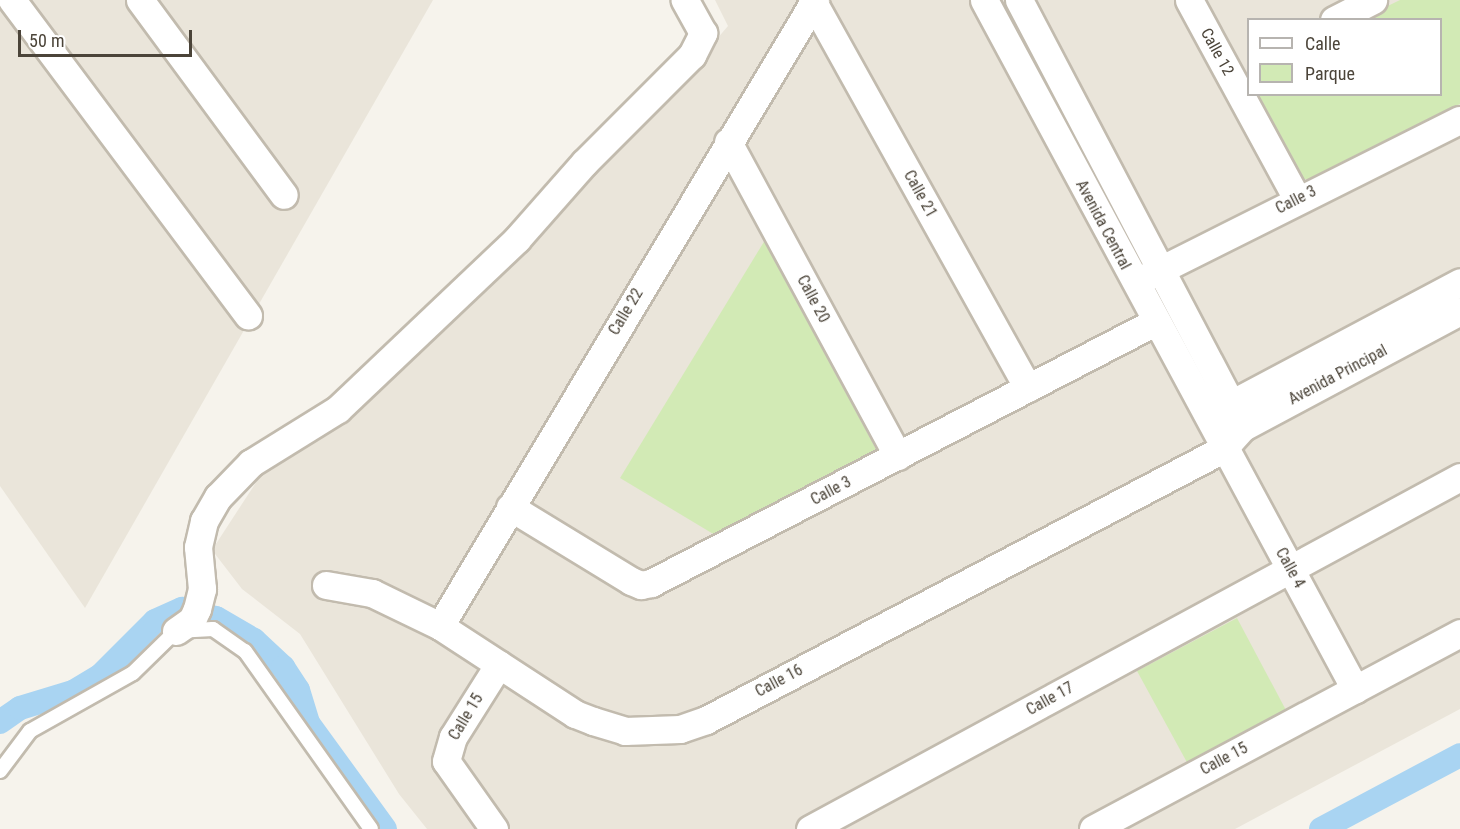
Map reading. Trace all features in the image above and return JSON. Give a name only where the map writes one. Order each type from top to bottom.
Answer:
[{"type":"street","points":[[12,0],[248,316]]},
{"type":"street","points":[[140,0],[284,195]]},
{"type":"street","points":[[188,620],[202,588],[198,547],[204,521],[218,497],[251,463],[338,409],[517,239],[584,163],[692,55],[704,33],[685,0]]},
{"type":"street","name":"Avenida Central","points":[[984,0],[1223,449]]},
{"type":"street","name":"Avenida Central","points":[[1019,0],[1237,415]]},
{"type":"street","name":"Calle 12","points":[[1189,0],[1238,67],[1247,87]]},
{"type":"street","points":[[1338,18],[1373,0]]},
{"type":"street","name":"Calle 22","points":[[440,626],[813,1]]},
{"type":"street","name":"Calle 21","points":[[813,1],[1028,388]]},
{"type":"street","name":"Calle 12","points":[[1251,96],[1297,199]]},
{"type":"street","name":"Calle 3","points":[[1134,283],[1297,199],[1460,120]]},
{"type":"street","name":"Calle 20","points":[[728,142],[898,456]]},
{"type":"street","name":"Avenida Principal","points":[[1223,449],[1237,415],[1460,282]]},
{"type":"street","name":"Avenida Principal","points":[[1237,415],[1460,311]]},
{"type":"street","name":"Calle 3","points":[[510,507],[641,585],[658,581],[1155,322]]},
{"type":"street","name":"Calle 4","points":[[1223,449],[1354,689]]},
{"type":"street","name":"Calle 16","points":[[326,585],[372,593],[440,626],[576,714],[607,726],[652,733],[680,729],[716,714],[1223,449]]},
{"type":"street","name":"Calle 17","points":[[810,829],[1460,477]]},
{"type":"street","name":"Calle 15","points":[[1093,829],[1460,633]]},
{"type":"street","name":"Calle 15","points":[[494,829],[446,760],[453,737],[499,664]]},
{"type":"lane","points":[[0,771],[30,731],[133,673],[188,620],[236,641],[371,829]]},
{"type":"shaded area","points":[[0,0],[433,0],[85,608],[0,486]]},
{"type":"shaded area","points":[[715,0],[1460,0],[1460,709],[1235,829],[427,829],[399,794],[300,634],[242,589],[212,550],[268,464],[704,54],[728,26]]},
{"type":"green space","points":[[1400,0],[1460,0],[1460,104],[1309,179],[1299,179],[1253,96],[1442,96],[1442,18],[1363,18]]},
{"type":"green space","points":[[765,240],[877,451],[715,535],[620,478]]},
{"type":"green space","points":[[1237,618],[1288,714],[1189,766],[1137,671]]},
{"type":"waterway","points":[[0,722],[20,708],[73,692],[101,675],[155,621],[182,609],[216,618],[254,640],[283,667],[298,690],[308,723],[385,829]]},
{"type":"waterway","points":[[1321,829],[1460,755]]}]
